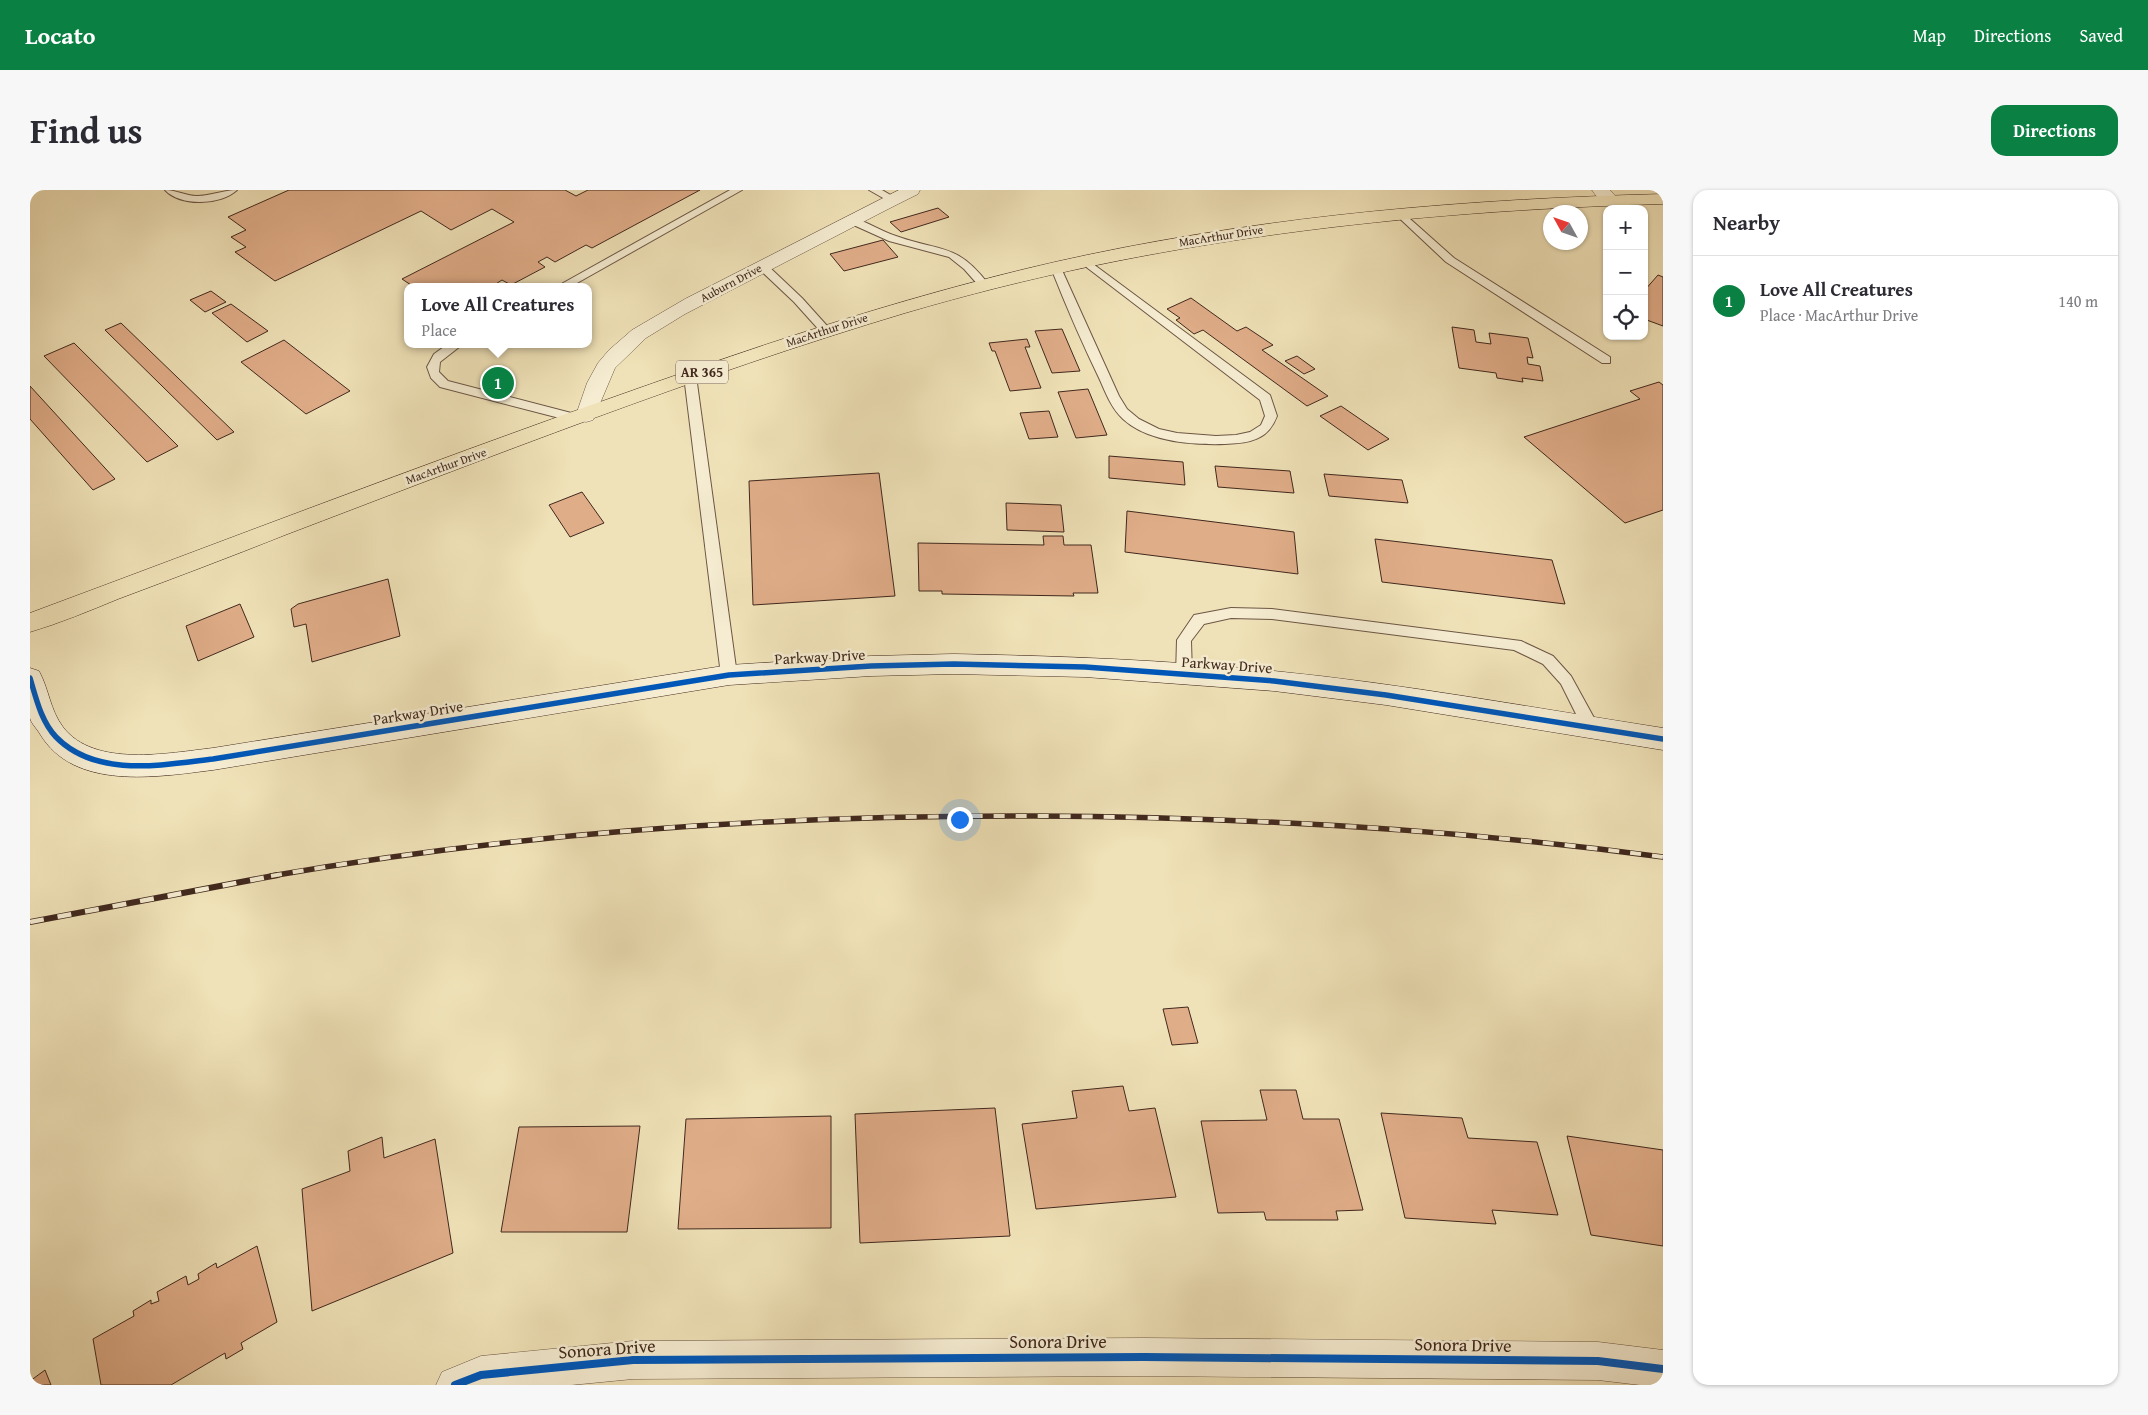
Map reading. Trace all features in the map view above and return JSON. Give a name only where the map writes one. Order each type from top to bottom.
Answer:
[{"type":"main road","name":"MacArthur Drive","points":[[30,623],[690,376],[825,330],[984,285],[1085,261],[1261,229],[1400,213],[1605,195],[1663,199]]},
{"type":"street","name":"Auburn Drive","points":[[580,416],[599,379],[615,355],[658,321],[912,190]]},
{"type":"street","name":"Parkway Drive","points":[[30,678],[44,723],[61,743],[83,758],[116,766],[160,766],[213,759],[729,675],[871,666],[954,664],[1085,667],[1274,681],[1386,695],[1663,739]]},
{"type":"street","name":"Sonora Drive","points":[[455,1385],[481,1375],[633,1360],[1144,1357],[1598,1361],[1663,1369]]},
{"type":"lane","points":[[170,190],[178,196],[196,199],[215,197],[232,190]]},
{"type":"lane","points":[[568,283],[737,190]]},
{"type":"lane","points":[[874,190],[894,200]]},
{"type":"lane","points":[[1400,213],[1450,260],[1606,360]]},
{"type":"lane","points":[[853,221],[893,239],[937,249],[953,255],[968,267],[984,285]]},
{"type":"lane","points":[[1056,268],[1110,388],[1126,415],[1162,434],[1211,441],[1251,437],[1263,431],[1269,424],[1272,416],[1266,398],[1085,261]]},
{"type":"lane","points":[[762,266],[798,300],[825,330]]},
{"type":"lane","points":[[450,348],[441,353],[434,362],[433,370],[436,378],[444,384],[580,416]]},
{"type":"lane","points":[[690,376],[729,675]]},
{"type":"lane","points":[[1184,675],[1184,640],[1199,620],[1231,613],[1272,614],[1516,645],[1548,660],[1566,680],[1591,727]]},
{"type":"building","points":[[289,190],[565,190],[576,196],[588,190],[700,190],[592,248],[586,245],[555,262],[547,257],[538,262],[545,267],[515,283],[507,283],[502,280],[497,283],[408,283],[402,279],[514,222],[492,209],[451,230],[421,211],[275,281],[235,252],[246,247],[231,237],[246,230],[228,217]]},
{"type":"building","points":[[938,208],[949,217],[901,232],[890,222]]},
{"type":"building","points":[[883,240],[898,257],[844,271],[830,254]]},
{"type":"building","points":[[1658,275],[1663,277],[1663,326],[1648,320],[1648,286]]},
{"type":"building","points":[[211,291],[226,302],[205,312],[190,300]]},
{"type":"building","points":[[1191,298],[1237,331],[1246,327],[1273,345],[1262,350],[1328,396],[1307,406],[1203,330],[1194,334],[1176,320],[1180,318],[1167,309]]},
{"type":"building","points":[[231,304],[268,331],[247,342],[212,313]]},
{"type":"building","points":[[121,323],[234,432],[217,440],[105,330]]},
{"type":"building","points":[[1452,327],[1474,330],[1476,342],[1491,344],[1489,333],[1528,338],[1533,358],[1527,357],[1528,364],[1540,366],[1543,381],[1522,378],[1523,382],[1497,378],[1496,373],[1459,368]]},
{"type":"building","points":[[1062,329],[1080,371],[1052,373],[1035,331]]},
{"type":"building","points":[[1027,339],[1030,347],[1025,347],[1041,388],[1010,391],[995,351],[992,351],[989,343]]},
{"type":"building","points":[[284,340],[350,391],[306,414],[241,362]]},
{"type":"building","points":[[74,343],[178,446],[147,462],[44,356]]},
{"type":"building","points":[[1297,356],[1315,369],[1304,374],[1285,361]]},
{"type":"building","points":[[1659,382],[1663,385],[1663,510],[1625,523],[1524,437],[1640,399],[1630,391]]},
{"type":"building","points":[[30,386],[115,479],[93,490],[30,419]]},
{"type":"building","points":[[1088,389],[1107,435],[1076,438],[1058,392]]},
{"type":"building","points":[[1341,406],[1389,439],[1368,450],[1320,416]]},
{"type":"building","points":[[1049,411],[1058,437],[1029,439],[1020,413]]},
{"type":"building","points":[[1109,456],[1183,462],[1185,485],[1109,478]]},
{"type":"building","points":[[1215,466],[1290,471],[1294,493],[1218,487]]},
{"type":"building","points":[[879,473],[895,596],[753,605],[749,481]]},
{"type":"building","points":[[1324,474],[1402,480],[1408,503],[1329,496]]},
{"type":"building","points":[[582,492],[604,523],[570,537],[549,505]]},
{"type":"building","points":[[1006,503],[1061,505],[1064,532],[1007,530]]},
{"type":"building","points":[[1127,511],[1294,532],[1298,574],[1125,552]]},
{"type":"building","points":[[1043,536],[1063,536],[1064,545],[1091,545],[1098,593],[1073,593],[1074,596],[942,594],[942,591],[919,591],[918,543],[1044,545]]},
{"type":"building","points":[[1375,539],[1552,560],[1565,604],[1382,582]]},
{"type":"building","points":[[388,579],[400,636],[312,662],[306,624],[294,627],[291,609],[298,604]]},
{"type":"building","points":[[240,604],[254,637],[198,661],[186,626]]},
{"type":"building","points":[[1188,1007],[1198,1043],[1172,1045],[1163,1009]]},
{"type":"building","points":[[1123,1086],[1129,1111],[1155,1108],[1176,1197],[1036,1209],[1022,1124],[1077,1118],[1072,1091]]},
{"type":"building","points":[[1260,1090],[1296,1090],[1303,1119],[1339,1119],[1363,1210],[1336,1211],[1338,1220],[1266,1220],[1264,1212],[1218,1213],[1201,1121],[1267,1120]]},
{"type":"building","points":[[995,1108],[1010,1236],[860,1243],[855,1114]]},
{"type":"building","points":[[1381,1113],[1462,1118],[1468,1138],[1537,1142],[1558,1215],[1492,1210],[1496,1224],[1405,1218]]},
{"type":"building","points":[[831,1116],[831,1228],[678,1229],[686,1119]]},
{"type":"building","points":[[640,1126],[627,1232],[501,1232],[519,1127]]},
{"type":"building","points":[[1567,1136],[1663,1150],[1663,1246],[1591,1235]]},
{"type":"building","points":[[382,1137],[384,1158],[435,1139],[453,1253],[312,1311],[302,1189],[350,1171],[348,1151]]},
{"type":"building","points":[[257,1246],[277,1322],[241,1343],[243,1349],[226,1359],[225,1353],[171,1385],[101,1385],[93,1339],[134,1316],[133,1311],[151,1300],[151,1304],[159,1301],[157,1292],[186,1276],[188,1285],[199,1279],[198,1274],[216,1263],[217,1268]]},
{"type":"building","points":[[45,1370],[51,1385],[30,1385],[30,1381]]},
{"type":"railway","points":[[271,876],[460,848],[555,837],[746,823],[937,816],[1112,817],[1349,826],[1506,839],[1663,857]]},
{"type":"railway","points":[[30,922],[278,875]]},
{"type":"cycle path","points":[[30,678],[40,712],[55,736],[75,752],[98,762],[124,765],[182,763],[213,759],[729,675],[871,666],[954,664],[1085,667],[1274,681],[1386,695],[1663,739]]},
{"type":"cycle path","points":[[455,1385],[481,1375],[633,1360],[1144,1357],[1598,1361],[1663,1369]]},
{"type":"place","name":"Love All Creatures","points":[[498,383]]}]
